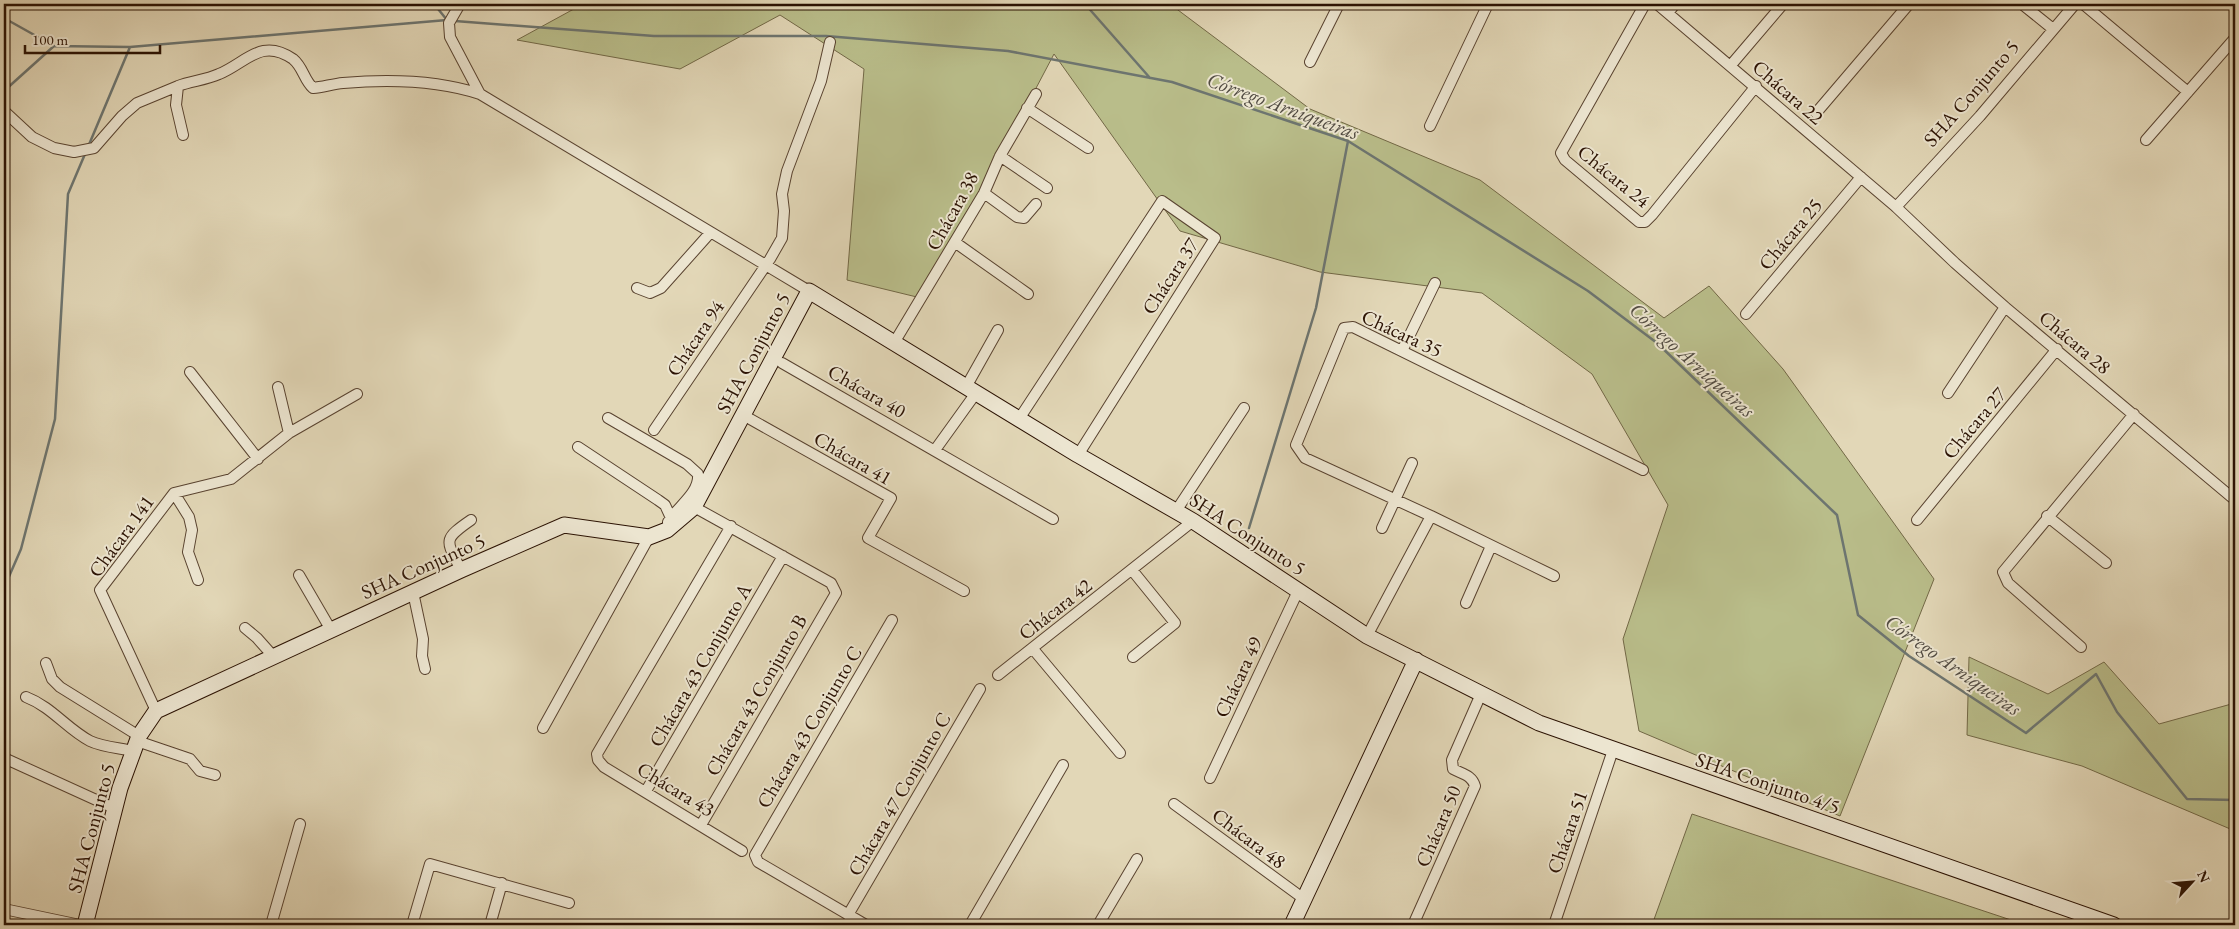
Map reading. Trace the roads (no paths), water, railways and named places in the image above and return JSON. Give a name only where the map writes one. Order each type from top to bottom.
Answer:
[{"type":"street","points":[[459,4],[449,23],[450,37],[480,94]]},
{"type":"street","points":[[1310,62],[1339,4]]},
{"type":"street","points":[[1430,126],[1488,4]]},
{"type":"street","name":"Chácara 24","points":[[1645,4],[1561,153],[1565,160],[1639,222],[1645,222],[1652,215],[1756,86]]},
{"type":"street","name":"Chácara 22","points":[[1657,4],[1756,86],[1896,207]]},
{"type":"street","points":[[1668,13],[1675,4]]},
{"type":"street","points":[[1731,65],[1783,4]]},
{"type":"street","points":[[1816,113],[1909,4]]},
{"type":"street","points":[[2022,4],[2053,29]]},
{"type":"street","name":"SHA Conjunto 5","points":[[1896,207],[1980,116],[2075,4]]},
{"type":"street","points":[[2083,4],[2188,92]]},
{"type":"street","points":[[2146,140],[2235,38]]},
{"type":"street","name":"Chácara 94","points":[[654,430],[782,238],[784,211],[782,194],[787,171],[820,81],[830,42]]},
{"type":"street","points":[[4,111],[32,137],[54,148],[74,152],[94,148],[122,116],[138,103],[178,86],[221,74],[254,53],[264,50],[282,54],[292,59],[302,69],[313,88],[331,84],[390,80],[449,86],[480,94]]},
{"type":"street","points":[[178,86],[176,104],[183,135]]},
{"type":"street","name":"SHA Conjunto 5","points":[[480,94],[1019,419],[1193,521],[1367,636],[1416,660]]},
{"type":"street","name":"Chácara 38","points":[[894,343],[956,243],[984,193],[1000,156],[1036,94]]},
{"type":"street","points":[[1027,108],[1088,148]]},
{"type":"street","points":[[1000,156],[1047,188]]},
{"type":"street","name":"Chácara 25","points":[[1746,314],[1861,177]]},
{"type":"street","points":[[984,193],[1018,217],[1024,218],[1036,204]]},
{"type":"street","name":"Chácara 37","points":[[1019,419],[1162,201],[1215,238],[1078,454]]},
{"type":"street","name":"Chácara 28","points":[[1896,207],[2005,307],[2235,500]]},
{"type":"street","points":[[638,288],[650,293],[661,288],[710,233]]},
{"type":"street","points":[[956,243],[1028,294]]},
{"type":"street","points":[[1402,351],[1435,283]]},
{"type":"street","name":"SHA Conjunto 5","points":[[86,925],[120,788],[136,742],[156,711],[461,570],[564,525],[649,537],[694,507],[808,291]]},
{"type":"street","points":[[1948,393],[2005,307]]},
{"type":"street","name":"Chácara 35","points":[[1554,576],[1395,498],[1305,458],[1296,446],[1344,328],[1353,327],[1643,470]]},
{"type":"street","points":[[935,450],[971,390],[998,330]]},
{"type":"street","name":"Chácara 27","points":[[1917,520],[2057,349]]},
{"type":"street","name":"Chácara 40","points":[[782,363],[1053,518]]},
{"type":"street","points":[[190,372],[258,459]]},
{"type":"street","points":[[278,387],[290,433]]},
{"type":"street","name":"Chácara 141","points":[[156,711],[100,590],[174,494],[231,479],[290,433],[357,394]]},
{"type":"street","points":[[1176,511],[1244,408]]},
{"type":"street","points":[[2081,647],[2008,582],[2003,575],[2006,566],[2134,414]]},
{"type":"street","name":"Chácara 41","points":[[743,415],[890,498],[868,538],[964,591]]},
{"type":"street","points":[[608,418],[687,464],[698,474],[693,491],[669,524]]},
{"type":"street","points":[[578,448],[665,505],[669,524]]},
{"type":"street","points":[[1382,528],[1412,463]]},
{"type":"street","points":[[174,494],[189,516],[192,530],[188,552],[198,580]]},
{"type":"street","points":[[694,507],[783,556]]},
{"type":"street","points":[[1367,636],[1431,516]]},
{"type":"street","points":[[2047,516],[2106,563]]},
{"type":"street","points":[[461,570],[449,542],[451,535],[471,520]]},
{"type":"street","name":"Chácara 42","points":[[998,675],[1193,521]]},
{"type":"street","name":"Chácara 43","points":[[731,526],[597,754],[598,760],[604,767],[701,824],[742,851]]},
{"type":"street","points":[[542,728],[649,537]]},
{"type":"street","points":[[1466,602],[1492,546]]},
{"type":"street","name":"Chácara 43 Conjunto B","points":[[701,824],[836,593],[831,583],[783,556]]},
{"type":"street","name":"Chácara 43 Conjunto A","points":[[646,791],[783,556]]},
{"type":"street","points":[[1132,570],[1175,623],[1133,657]]},
{"type":"street","points":[[299,576],[331,630]]},
{"type":"street","name":"Chácara 49","points":[[1210,778],[1298,591]]},
{"type":"street","points":[[413,592],[424,638],[422,656],[425,669]]},
{"type":"street","name":"Chácara 43 Conjunto C","points":[[848,915],[758,862],[756,852],[892,620]]},
{"type":"street","points":[[245,628],[273,656]]},
{"type":"street","points":[[1033,649],[1120,753]]},
{"type":"street","points":[[1292,925],[1416,660]]},
{"type":"street","name":"SHA Conjunto 4/5","points":[[1416,660],[1539,723],[2114,925]]},
{"type":"street","points":[[46,663],[52,679],[60,687],[136,742]]},
{"type":"street","name":"Chácara 47 Conjunto C","points":[[848,915],[980,690]]},
{"type":"street","name":"Chácara 50","points":[[1413,925],[1476,786],[1474,780],[1453,769],[1452,760],[1481,694]]},
{"type":"street","points":[[26,697],[54,712],[92,742],[136,742],[190,759],[200,771],[215,775]]},
{"type":"street","name":"Chácara 51","points":[[1554,925],[1613,750]]},
{"type":"street","points":[[4,758],[116,809]]},
{"type":"street","points":[[970,925],[1063,765]]},
{"type":"street","name":"Chácara 48","points":[[1174,804],[1304,899]]},
{"type":"street","points":[[271,925],[300,824]]},
{"type":"street","points":[[1098,925],[1137,859]]},
{"type":"street","points":[[412,925],[430,864],[569,903]]},
{"type":"street","points":[[490,925],[502,883]]},
{"type":"street","points":[[4,909],[80,925]]},
{"type":"street","points":[[848,915],[866,925]]},
{"type":"waterway","points":[[434,4],[447,20]]},
{"type":"waterway","points":[[1085,4],[1150,78]]},
{"type":"waterway","name":"Córrego Arniqueiras","points":[[4,18],[54,46],[130,47],[447,20]]},
{"type":"waterway","name":"Córrego Arniqueiras","points":[[455,21],[654,36],[826,36],[1008,51],[1172,82],[1348,141],[1588,291],[1657,343],[1837,515],[1858,615],[1909,656],[2026,733],[2096,674],[2117,712],[2187,799],[2235,800]]},
{"type":"waterway","points":[[4,91],[54,46]]},
{"type":"waterway","points":[[88,147],[130,47]]},
{"type":"waterway","points":[[1249,528],[1316,308],[1348,141]]},
{"type":"waterway","points":[[4,588],[21,549],[55,419],[68,194],[85,154]]}]
